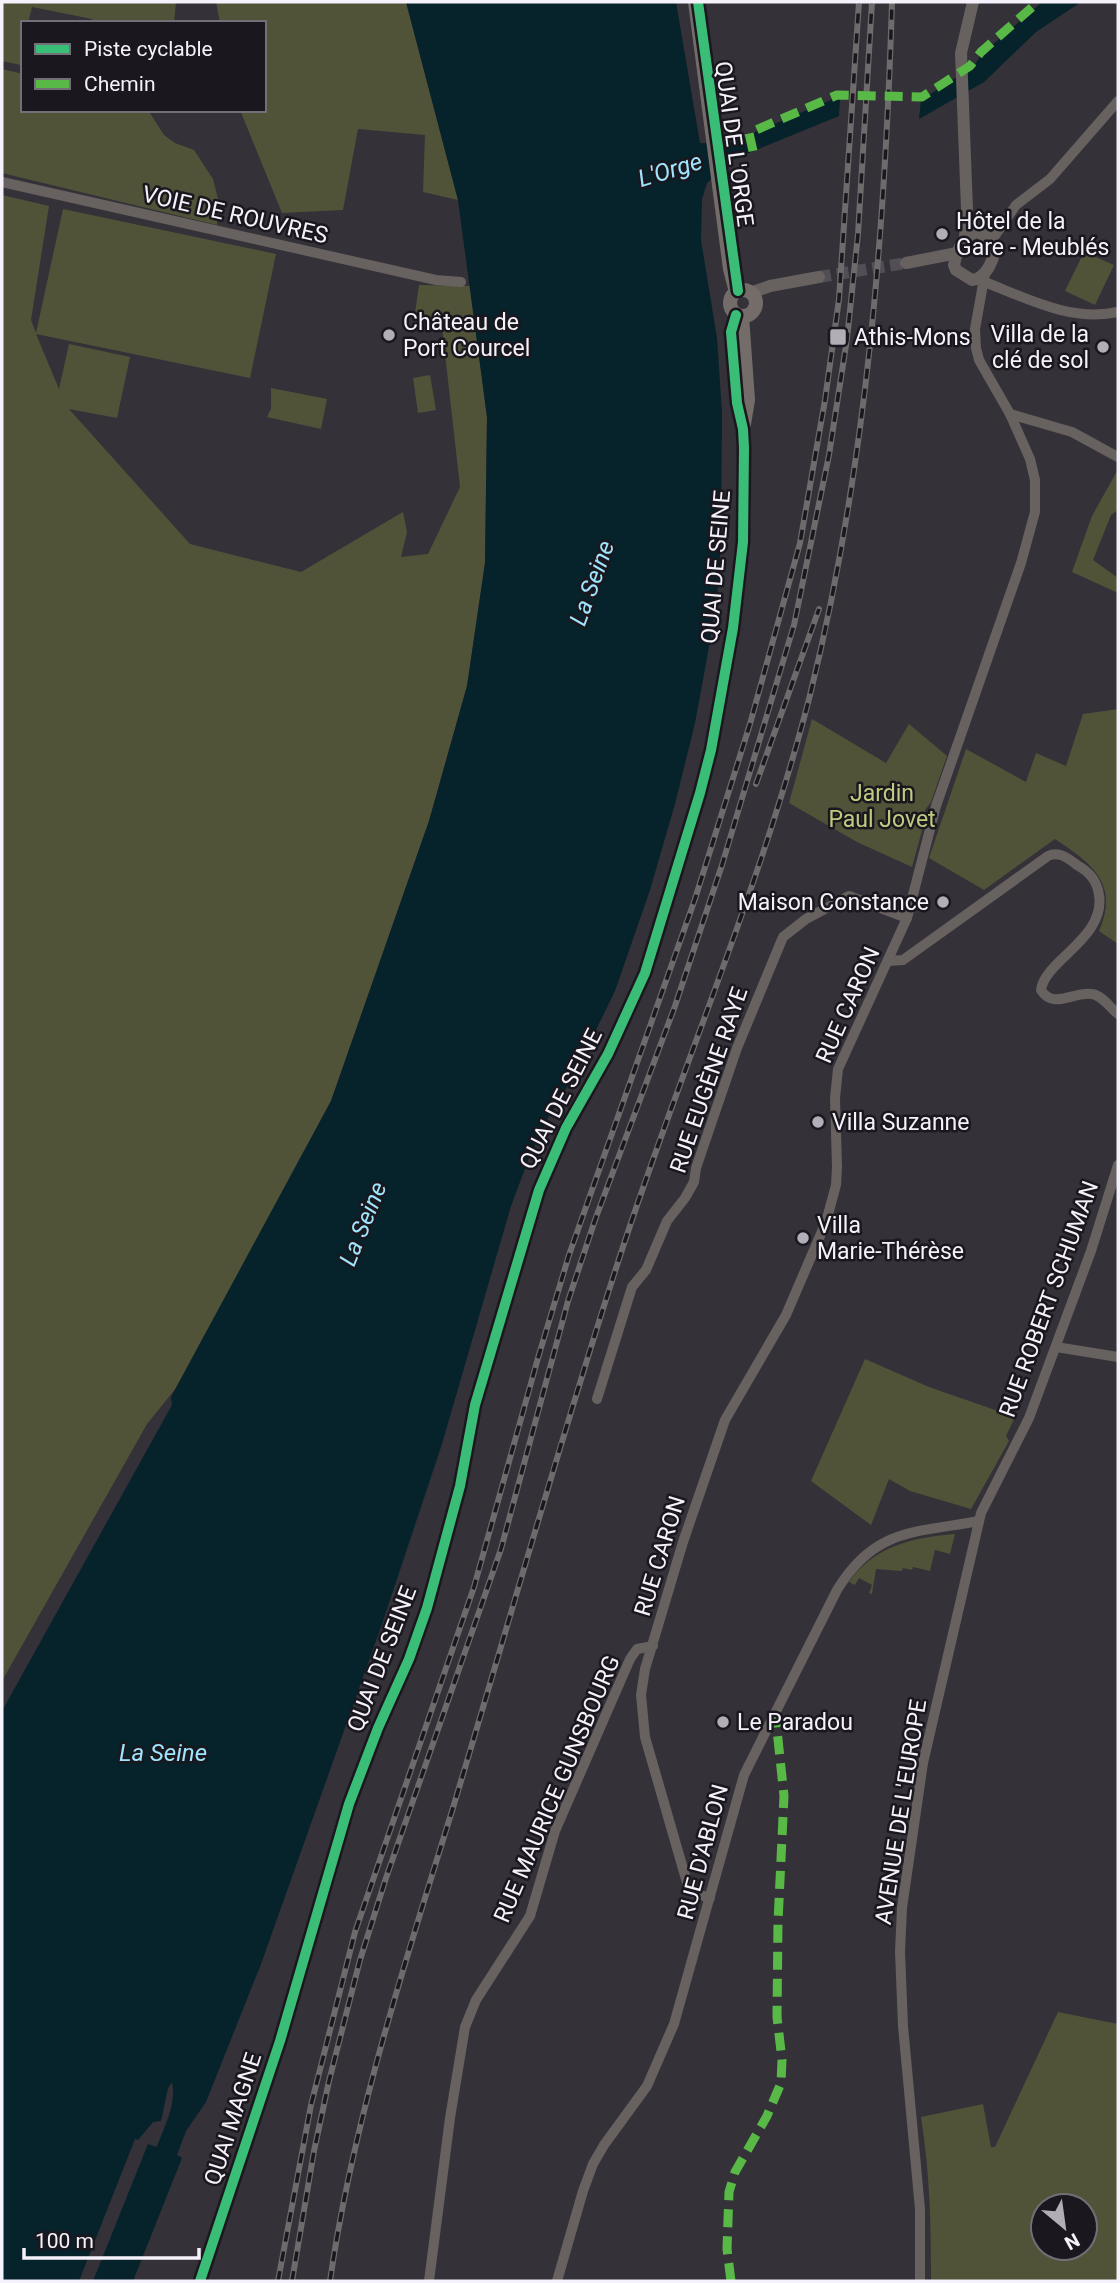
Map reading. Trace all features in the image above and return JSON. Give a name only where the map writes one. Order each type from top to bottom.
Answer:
[{"type":"main road","name":"QUAI DE L'ORGE","points":[[695,2],[730,269],[743,292]]},
{"type":"main road","points":[[743,292],[755,300],[755,308],[749,315],[739,316],[729,305],[732,296],[743,292]]},
{"type":"main road","name":"QUAI DE SEINE","points":[[301,1969],[349,1804],[419,1634],[427,1608],[460,1486],[475,1405],[538,1190],[566,1128],[608,1054],[640,984],[680,864],[711,750],[733,628],[743,542],[743,429],[748,400],[739,316]]},
{"type":"main road","name":"QUAI MAGNE","points":[[200,2281],[250,2136],[301,1969]]},
{"type":"street","points":[[965,238],[967,216],[961,66],[963,40],[973,2]]},
{"type":"street","points":[[992,240],[1016,205],[1050,179],[1118,101]]},
{"type":"street","name":"VOIE DE ROUVRES","points":[[2,182],[436,280],[461,282]]},
{"type":"street","points":[[967,216],[978,232],[992,240],[996,249],[985,278]]},
{"type":"street","points":[[978,232],[969,233],[956,259],[956,270],[972,280],[985,278],[1040,304],[1069,312],[1118,312]]},
{"type":"street","points":[[906,263],[937,258],[956,259]]},
{"type":"street","points":[[743,292],[819,277]]},
{"type":"street","name":"RUE CARON","points":[[710,1898],[694,1893],[688,1886],[645,1737],[641,1695],[645,1669],[683,1542],[725,1420],[786,1315],[826,1222],[836,1185],[835,1098],[838,1069],[907,918],[936,806],[1021,563],[1035,512],[1035,480],[1030,458],[1010,414],[979,360],[975,343],[975,329],[985,278]]},
{"type":"street","points":[[1010,414],[1072,432],[1118,457]]},
{"type":"street","points":[[888,961],[903,960],[1048,856],[1058,854],[1065,856],[1092,877],[1098,889],[1100,905],[1091,926],[1043,982],[1041,990],[1045,997],[1053,1000],[1091,993],[1118,1014]]},
{"type":"street","name":"RUE EUGÈNE RAYE","points":[[597,1399],[632,1287],[646,1270],[667,1221],[694,1182],[696,1168],[737,1048],[783,936],[806,919],[849,896],[907,918]]},
{"type":"street","name":"RUE ROBERT SCHUMAN","points":[[979,1521],[1029,1418],[1091,1251],[1118,1165]]},
{"type":"street","points":[[1056,1347],[1118,1357]]},
{"type":"street","name":"RUE D'ABLON","points":[[559,2279],[593,2164],[647,2086],[674,2024],[744,1775],[848,1572],[865,1553],[891,1538],[979,1521]]},
{"type":"street","name":"AVENUE DE L'EUROPE","points":[[920,2281],[918,2169],[903,2026],[900,1952],[902,1908],[923,1763],[979,1521]]},
{"type":"street","name":"RUE MAURICE GUNSBOURG","points":[[429,2281],[465,2026],[476,2000],[530,1916],[555,1831],[630,1659],[637,1649],[653,1646]]},
{"type":"green space","points":[[2,2],[176,2],[174,21],[92,21],[32,7],[28,21],[21,21],[21,65],[2,61]]},
{"type":"green space","points":[[216,2],[406,2],[458,200],[423,192],[425,135],[358,129],[343,210],[282,213],[241,112],[266,112],[266,21],[220,21]]},
{"type":"green space","points":[[2,69],[21,74],[21,112],[149,112],[164,135],[175,143],[194,150],[213,179],[218,199],[217,225],[2,173]]},
{"type":"green space","points":[[2,195],[49,206],[31,320],[36,333],[63,209],[276,254],[250,378],[36,334],[59,389],[69,344],[130,357],[117,418],[69,409],[190,544],[301,572],[403,512],[407,532],[401,557],[428,554],[460,487],[442,327],[415,313],[419,285],[470,286],[487,417],[485,563],[467,686],[429,821],[331,1101],[176,1388],[147,1424],[2,1681]]},
{"type":"green space","points":[[1084,252],[1114,265],[1095,305],[1065,291]]},
{"type":"green space","points":[[430,375],[436,410],[418,413],[413,378]]},
{"type":"green space","points":[[271,388],[327,399],[321,429],[267,417],[271,409]]},
{"type":"green space","points":[[1118,472],[1118,510],[1111,515],[1093,560],[1118,578],[1118,593],[1072,572],[1092,516]]},
{"type":"green space","points":[[1118,709],[1118,944],[1099,931],[1105,914],[1106,900],[1104,887],[1098,876],[1080,857],[1055,839],[984,890],[929,858],[966,749],[1026,782],[1036,753],[1066,766],[1083,714]]},
{"type":"green space","name":"Jardin Paul Jovet","points":[[812,719],[886,763],[909,724],[947,756],[931,802],[925,810],[926,816],[912,867],[857,842],[789,803]]},
{"type":"green space","points":[[865,1359],[929,1387],[1015,1417],[1006,1436],[1009,1441],[971,1509],[910,1491],[889,1479],[871,1525],[811,1481]]},
{"type":"green space","points":[[955,1534],[950,1554],[935,1550],[930,1571],[913,1567],[912,1570],[903,1568],[902,1571],[876,1569],[872,1594],[869,1593],[872,1585],[859,1578],[855,1585],[849,1582],[870,1560],[896,1546],[910,1541]]},
{"type":"green space","points":[[1058,2012],[1118,2024],[1118,2281],[931,2281],[929,2199],[921,2117],[983,2104],[991,2147],[995,2147]]},
{"type":"water","name":"La Seine","points":[[406,2],[676,2],[700,143],[727,144],[840,98],[839,116],[734,159],[707,183],[702,199],[701,240],[717,338],[722,413],[721,541],[717,599],[707,658],[695,723],[675,804],[650,890],[615,991],[572,1079],[548,1118],[511,1206],[442,1444],[383,1621],[261,1964],[206,2102],[186,2131],[177,2155],[182,2158],[133,2281],[93,2281],[148,2144],[156,2147],[163,2131],[173,2098],[172,2082],[168,2088],[161,2121],[153,2122],[138,2140],[135,2139],[79,2281],[2,2281],[2,1711],[172,1405],[171,1397],[331,1101],[429,821],[467,686],[485,563],[487,417],[458,200]]},
{"type":"water","points":[[1042,2],[1081,2],[1036,32],[984,82],[919,119],[921,100],[973,67],[982,54]]},
{"type":"tunnel","points":[[819,277],[906,263]]},
{"type":"railway","points":[[278,2281],[311,2105],[355,1932],[474,1587],[569,1255],[695,899],[750,724],[800,543],[825,400],[839,299],[859,2]]},
{"type":"railway","points":[[292,2281],[314,2151],[360,1960],[501,1549],[568,1301],[595,1220],[675,1006],[722,865],[794,625],[829,455],[847,339],[858,234],[872,2]]},
{"type":"railway","points":[[330,2281],[352,2162],[382,2044],[555,1464],[620,1256],[768,837],[810,695],[829,610],[859,438],[878,264],[892,2]]},
{"type":"railway","points":[[756,784],[819,609]]},
{"type":"marked path","points":[[753,151],[749,133],[837,95],[922,97],[970,66],[981,52],[1038,2]]},
{"type":"marked path","points":[[731,2281],[727,2249],[729,2192],[735,2172],[767,2116],[781,2083],[782,2060],[777,2017],[784,1796],[775,1711]]},
{"type":"cycle path","points":[[698,2],[738,291]]},
{"type":"cycle path","points":[[200,2281],[280,2041],[349,1804],[378,1728],[409,1659],[427,1608],[460,1486],[475,1405],[539,1190],[566,1128],[608,1054],[645,973],[700,793],[711,750],[733,628],[743,542],[743,429],[737,403],[731,332],[736,315]]},
{"type":"place","name":"Hôtel de la Gare - Meublés","points":[[942,234]]},
{"type":"place","name":"Château de Port Courcel","points":[[389,335]]},
{"type":"place","name":"Athis-Mons","points":[[838,337]]},
{"type":"place","name":"Villa de la clé de sol","points":[[1103,347]]},
{"type":"place","name":"Maison Constance","points":[[943,902]]},
{"type":"place","name":"Villa Suzanne","points":[[818,1122]]},
{"type":"place","name":"Villa Marie-Thérèse","points":[[803,1238]]},
{"type":"place","name":"Le Paradou","points":[[723,1722]]},
{"type":"water label","name":"L'Orge","points":[[670,170]]}]
